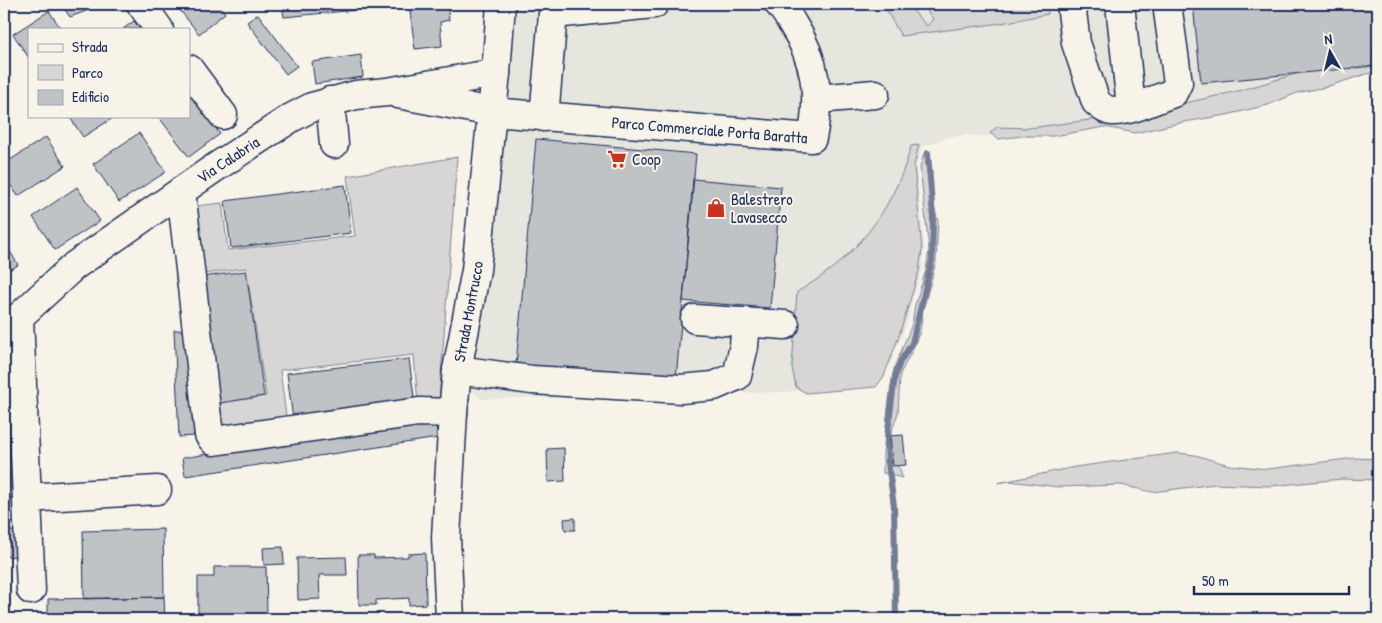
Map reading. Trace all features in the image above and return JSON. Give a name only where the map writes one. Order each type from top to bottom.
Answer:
[{"type":"street","points":[[141,4],[158,28]]},
{"type":"street","name":"Strada Montrucco","points":[[450,619],[446,538],[453,413],[457,370],[476,270],[501,4]]},
{"type":"street","points":[[544,117],[553,14],[654,4]]},
{"type":"street","name":"Parco Commerciale Porta Baratta","points":[[387,92],[492,112],[812,138],[817,99],[813,67],[803,40],[779,4]]},
{"type":"street","points":[[1071,4],[1076,42],[1096,102],[1103,108],[1112,111],[1131,107],[1173,93],[1178,83],[1167,4]]},
{"type":"street","points":[[1120,4],[1131,107]]},
{"type":"street","points":[[190,70],[223,115]]},
{"type":"street","name":"Via Calabria","points":[[11,328],[74,266],[181,191],[291,118],[312,107],[356,95],[387,92],[496,73]]},
{"type":"street","points":[[817,99],[875,94]]},
{"type":"street","points":[[330,101],[334,144]]},
{"type":"street","points":[[181,191],[209,435],[214,441],[419,412],[453,413]]},
{"type":"street","points":[[695,318],[785,325]]},
{"type":"street","points":[[457,370],[532,380],[681,389],[714,386],[737,376],[744,346],[746,322]]},
{"type":"street","points":[[11,328],[27,498],[31,590]]},
{"type":"street","points":[[27,498],[157,490]]},
{"type":"shaded area","points":[[517,4],[1378,4],[1378,67],[1089,129],[984,136],[965,135],[948,137],[922,147],[916,166],[924,244],[922,270],[901,339],[875,383],[784,392],[481,399],[470,388],[508,101]]},
{"type":"green space","points":[[883,4],[909,4],[927,26],[933,19],[922,4],[1047,4],[1048,14],[1002,23],[901,36]]},
{"type":"green space","points":[[1378,52],[1378,73],[1366,74],[1326,87],[1297,93],[1268,105],[1226,115],[1135,133],[1105,127],[1054,136],[1022,136],[998,139],[990,133],[997,127],[1029,128],[1142,113],[1242,90]]},
{"type":"green space","points":[[919,145],[914,166],[922,250],[919,271],[898,339],[884,376],[876,387],[806,393],[796,387],[792,368],[797,292],[841,261],[868,232],[879,217],[898,183],[911,146]]},
{"type":"green space","points":[[924,153],[930,193],[938,221],[936,262],[923,310],[920,331],[900,374],[898,413],[891,433],[891,442],[893,462],[900,469],[902,478],[883,473],[883,453],[894,369],[912,324],[915,305],[926,270],[929,250],[920,167]]},
{"type":"green space","points":[[457,157],[439,403],[418,404],[414,355],[280,370],[287,423],[217,432],[213,404],[266,396],[246,268],[204,274],[195,206],[222,203],[228,250],[355,236],[347,176]]},
{"type":"green space","points":[[1177,453],[1195,455],[1229,465],[1268,469],[1355,458],[1378,459],[1378,480],[1342,479],[1271,486],[1215,484],[1152,492],[1121,485],[1059,487],[1009,481],[998,483],[1075,467]]},
{"type":"building","points":[[61,4],[87,4],[89,10],[70,17]]},
{"type":"building","points":[[175,4],[218,4],[225,13],[199,34]]},
{"type":"building","points":[[282,4],[356,4],[356,10],[284,17]]},
{"type":"building","points":[[409,4],[447,4],[449,20],[440,22],[442,46],[415,49]]},
{"type":"building","points":[[1193,4],[1378,4],[1378,47],[1373,48],[1374,66],[1201,83]]},
{"type":"building","points":[[49,11],[60,28],[28,28],[28,56],[13,34]]},
{"type":"building","points":[[258,14],[297,66],[286,74],[247,22]]},
{"type":"building","points":[[134,21],[139,28],[124,28]]},
{"type":"building","points":[[361,55],[363,77],[315,84],[312,62]]},
{"type":"building","points":[[190,94],[220,134],[189,157],[160,118],[190,118]]},
{"type":"building","points":[[70,118],[113,118],[83,137]]},
{"type":"building","points":[[139,133],[166,172],[119,202],[93,164]]},
{"type":"building","points":[[46,137],[65,166],[18,196],[4,175],[4,164]]},
{"type":"building","points":[[536,139],[696,154],[676,379],[516,365]]},
{"type":"building","points":[[693,179],[781,187],[770,308],[683,301]]},
{"type":"building","points":[[345,185],[351,233],[231,248],[225,201]]},
{"type":"building","points":[[77,187],[100,221],[55,250],[33,217]]},
{"type":"building","points":[[4,241],[18,265],[4,273]]},
{"type":"building","points":[[246,271],[264,396],[220,403],[202,277]]},
{"type":"building","points":[[174,330],[190,330],[194,436],[179,437]]},
{"type":"building","points":[[409,359],[415,405],[293,420],[287,373]]},
{"type":"building","points":[[435,419],[438,438],[185,476],[182,458]]},
{"type":"building","points":[[903,435],[906,465],[893,466],[890,436]]},
{"type":"building","points":[[4,446],[14,446],[15,487],[4,487]]},
{"type":"building","points":[[564,448],[565,481],[548,482],[547,449]]},
{"type":"building","points":[[15,497],[17,522],[4,523],[4,498]]},
{"type":"building","points":[[575,518],[575,530],[565,530],[564,519]]},
{"type":"building","points":[[163,529],[164,597],[84,599],[83,531]]},
{"type":"building","points":[[4,531],[16,531],[17,556],[4,557]]},
{"type":"building","points":[[283,547],[284,564],[264,565],[263,548]]},
{"type":"building","points":[[425,553],[426,604],[409,605],[409,598],[376,600],[376,605],[359,605],[358,555],[374,555],[374,558],[408,557],[408,554]]},
{"type":"building","points":[[346,557],[347,575],[319,575],[320,599],[298,600],[297,558]]},
{"type":"building","points":[[214,567],[266,567],[267,615],[198,615],[198,577],[214,577]]},
{"type":"building","points":[[164,597],[165,619],[48,619],[48,599]]},
{"type":"waterway","points":[[896,619],[894,506],[888,463],[887,438],[895,376],[900,362],[912,343],[932,260],[933,217],[928,153]]},
{"type":"place","name":"Coop","points":[[617,159]]},
{"type":"place","name":"Balestrero Lavasecco","points":[[716,208]]}]
